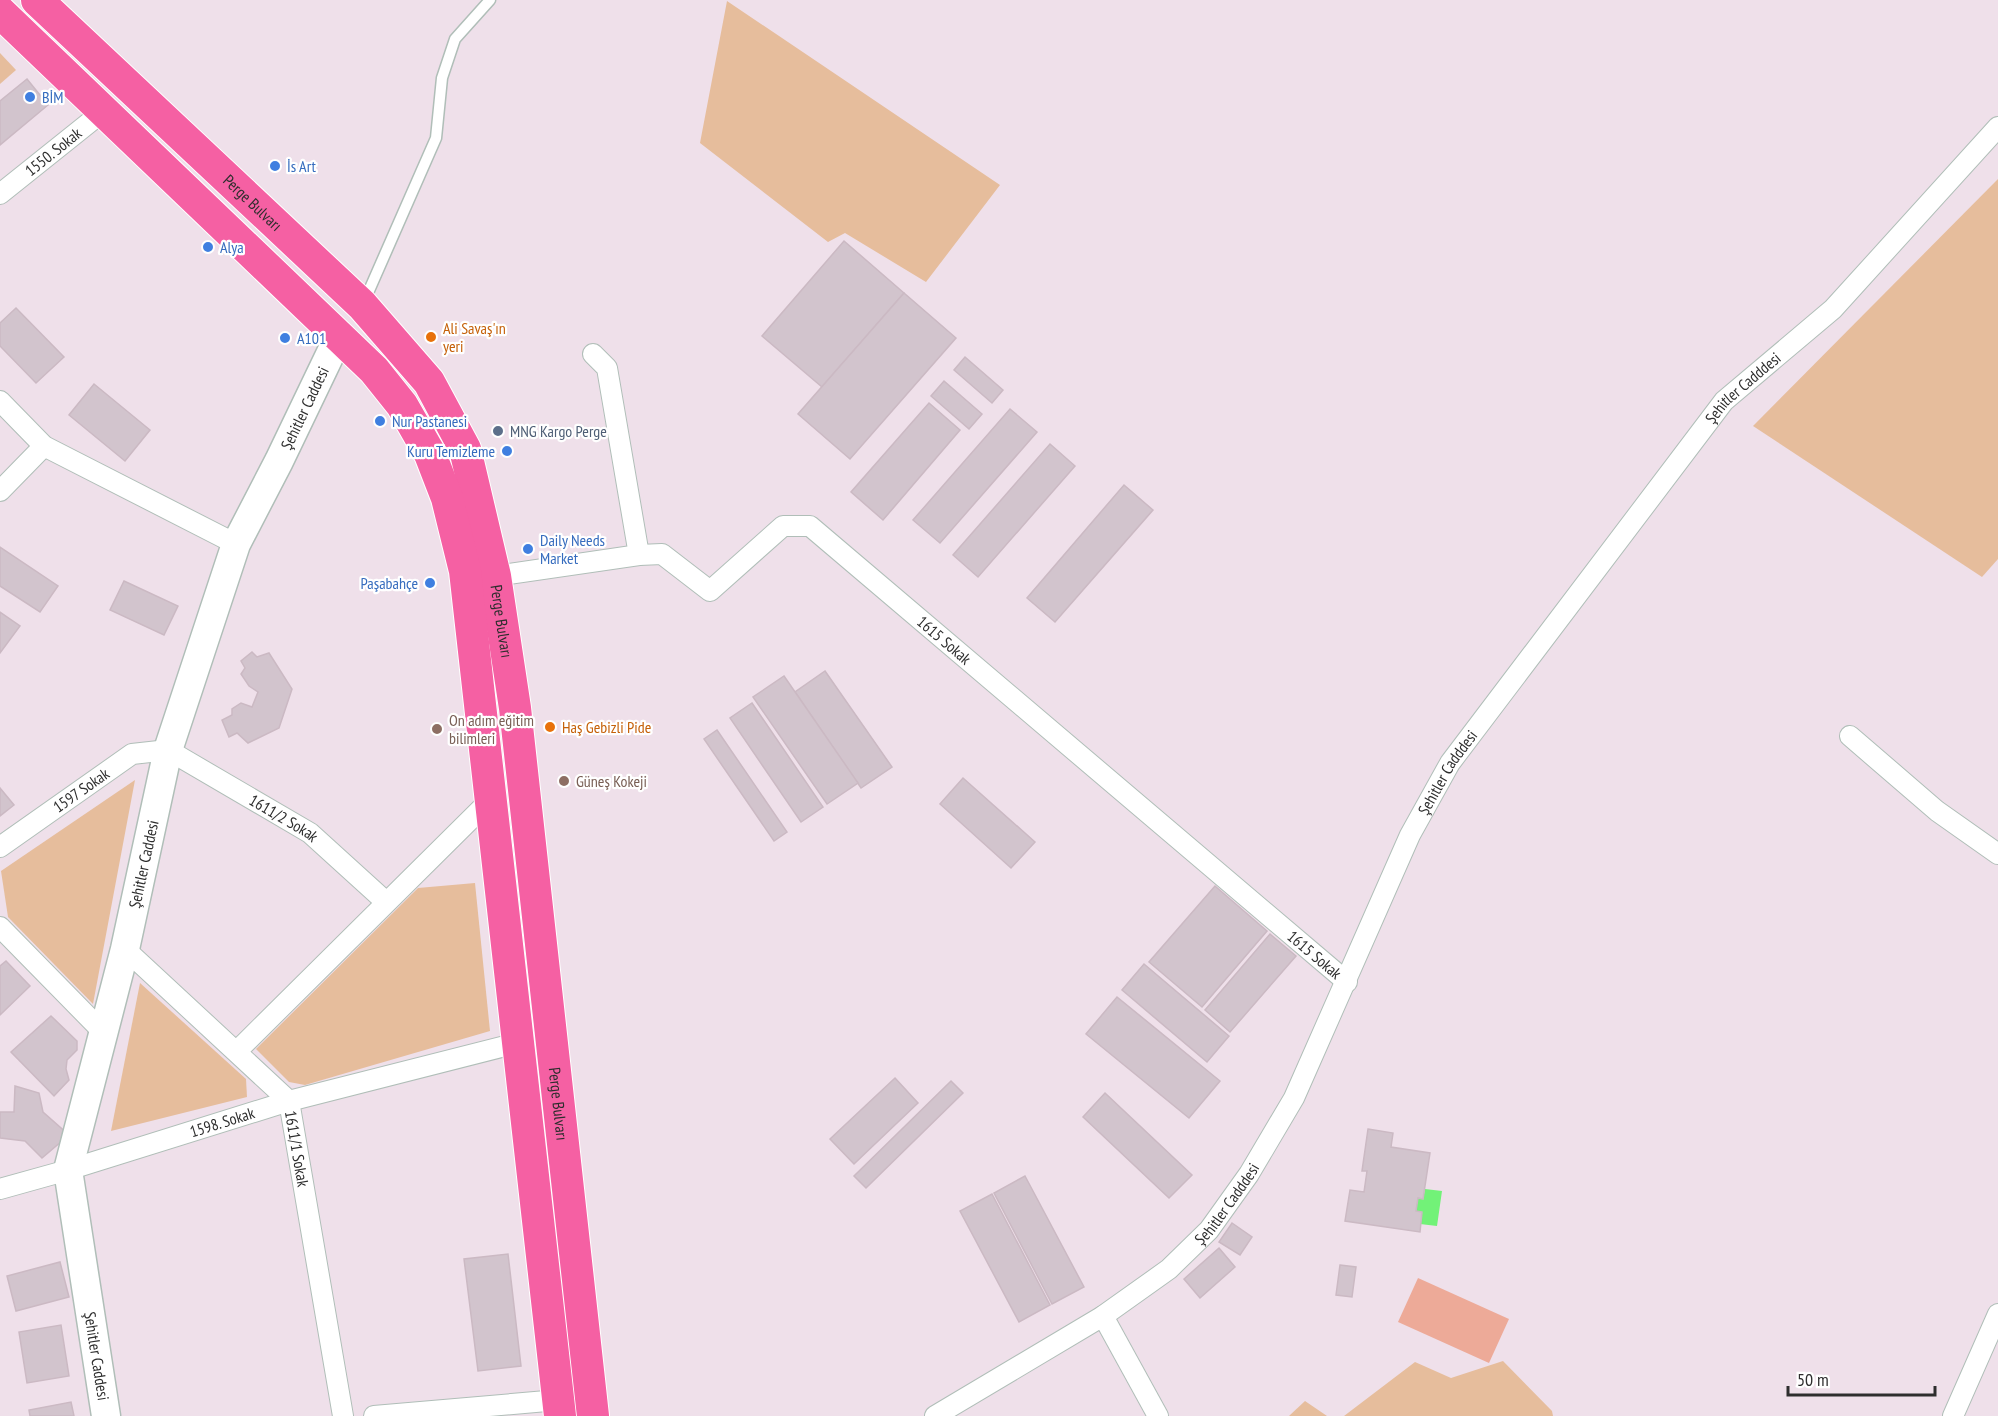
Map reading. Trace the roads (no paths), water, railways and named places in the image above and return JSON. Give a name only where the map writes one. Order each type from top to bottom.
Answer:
[{"type":"main road","name":"Perge Bulvarı","points":[[37,0],[362,305],[429,382],[465,449],[495,576],[515,708],[593,1416]]},
{"type":"main road","name":"Perge Bulvarı","points":[[0,12],[105,110],[374,370],[402,405],[430,454],[447,498],[465,572],[559,1408]]},
{"type":"street","name":"1550. Sokak","points":[[0,194],[105,110]]},
{"type":"street","name":"Şehitler Cadddesi","points":[[935,1416],[1103,1316],[1169,1269],[1209,1230],[1249,1174],[1294,1098],[1410,835],[1450,763],[1724,401],[1833,309],[1998,127]]},
{"type":"street","name":"Şehitler Caddesi","points":[[106,1416],[68,1170],[125,949],[168,750],[236,544],[339,336]]},
{"type":"street","points":[[593,354],[607,368],[639,555]]},
{"type":"street","points":[[0,401],[44,446],[236,544]]},
{"type":"street","points":[[0,491],[44,446]]},
{"type":"street","name":"1615 Sokak","points":[[495,576],[639,555],[663,554],[710,591],[783,526],[810,526],[1347,982]]},
{"type":"street","points":[[1850,736],[1937,811],[1998,854]]},
{"type":"street","name":"1597 Sokak","points":[[0,847],[132,754],[168,750]]},
{"type":"street","name":"1611/2 Sokak","points":[[168,750],[310,833],[386,902]]},
{"type":"street","points":[[237,1051],[489,801]]},
{"type":"street","points":[[0,927],[104,1033]]},
{"type":"street","name":"1611/1 Sokak","points":[[125,949],[289,1101],[343,1416]]},
{"type":"street","name":"1598. Sokak","points":[[0,1190],[289,1101],[517,1043]]},
{"type":"street","points":[[1953,1416],[1998,1314]]},
{"type":"street","points":[[1103,1316],[1158,1416]]},
{"type":"street","points":[[374,1416],[559,1408]]},
{"type":"lane","points":[[362,305],[436,138],[442,78],[454,39],[490,0]]},
{"type":"place","name":"BİM","points":[[30,97]]},
{"type":"place","name":"İs Art","points":[[275,166]]},
{"type":"place","name":"Alya","points":[[208,247]]},
{"type":"place","name":"Ali Savaş'ın yeri","points":[[431,337]]},
{"type":"place","name":"A101","points":[[285,338]]},
{"type":"place","name":"Nur Pastanesi","points":[[380,421]]},
{"type":"place","name":"MNG Kargo Perge","points":[[498,431]]},
{"type":"place","name":"Kuru Temizleme","points":[[507,451]]},
{"type":"place","name":"Daily Needs Market","points":[[528,549]]},
{"type":"place","name":"Paşabahçe","points":[[430,583]]},
{"type":"place","name":"Haş Gebizli Pide","points":[[550,727]]},
{"type":"place","name":"On adım eğitim bilimleri","points":[[437,729]]},
{"type":"place","name":"Güneş Kokeji","points":[[564,781]]}]
